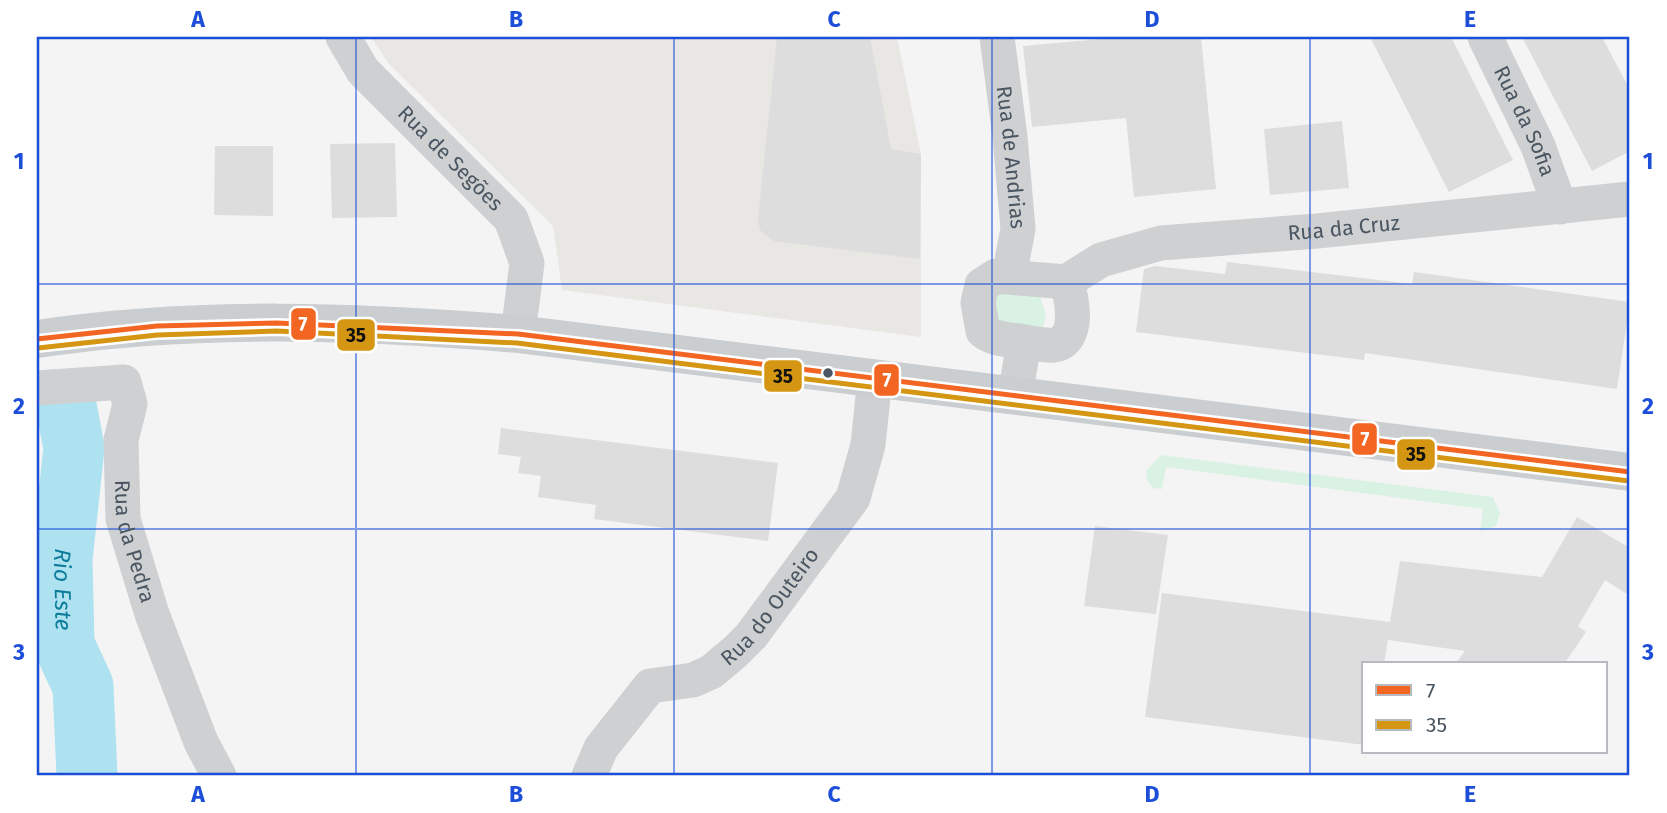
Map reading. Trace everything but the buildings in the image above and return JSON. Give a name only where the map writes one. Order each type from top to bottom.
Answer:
[{"type":"main road","points":[[37,339],[74,333],[194,325],[313,322],[518,334],[1630,472]]},
{"type":"street","name":"Rua de Segões","points":[[343,37],[363,71],[511,219],[527,263],[518,334]]},
{"type":"street","name":"Rua de Andrias","points":[[997,37],[1018,229],[1009,276]]},
{"type":"street","name":"Rua da Sofia","points":[[1485,37],[1538,146],[1560,207]]},
{"type":"street","name":"Rua da Cruz","points":[[1066,282],[1101,260],[1161,243],[1630,199]]},
{"type":"street","points":[[996,276],[1066,282],[1073,305],[1071,328],[1064,340],[1054,345],[990,337],[979,325],[978,303],[982,285],[996,276]]},
{"type":"street","points":[[1015,396],[1024,342]]},
{"type":"street","name":"Rua do Outeiro","points":[[589,776],[601,748],[650,687],[693,680],[711,672],[751,636],[853,498],[868,444],[874,378]]},
{"type":"street","name":"Rua da Pedra","points":[[37,388],[124,382],[130,404],[121,440],[123,519],[152,614],[201,742],[219,776]]},
{"type":"shaded area","points":[[371,37],[897,37],[921,154],[921,337],[562,290],[553,226],[389,64]]},
{"type":"green space","points":[[992,291],[1039,293],[1046,315],[1043,327],[993,321]]},
{"type":"green space","points":[[1161,455],[1493,497],[1500,513],[1496,526],[1480,531],[1483,509],[1166,467],[1162,489],[1153,488],[1147,480],[1146,471]]},
{"type":"waterway","name":"Rio Este","points":[[65,400],[74,448],[62,559],[64,645],[83,686],[87,776]]},
{"type":"transit line","name":"7","points":[[37,339],[157,326],[277,323],[518,334],[1630,472]]},
{"type":"transit line","name":"35","points":[[38,348],[157,335],[277,331],[517,343],[1629,481]]}]
